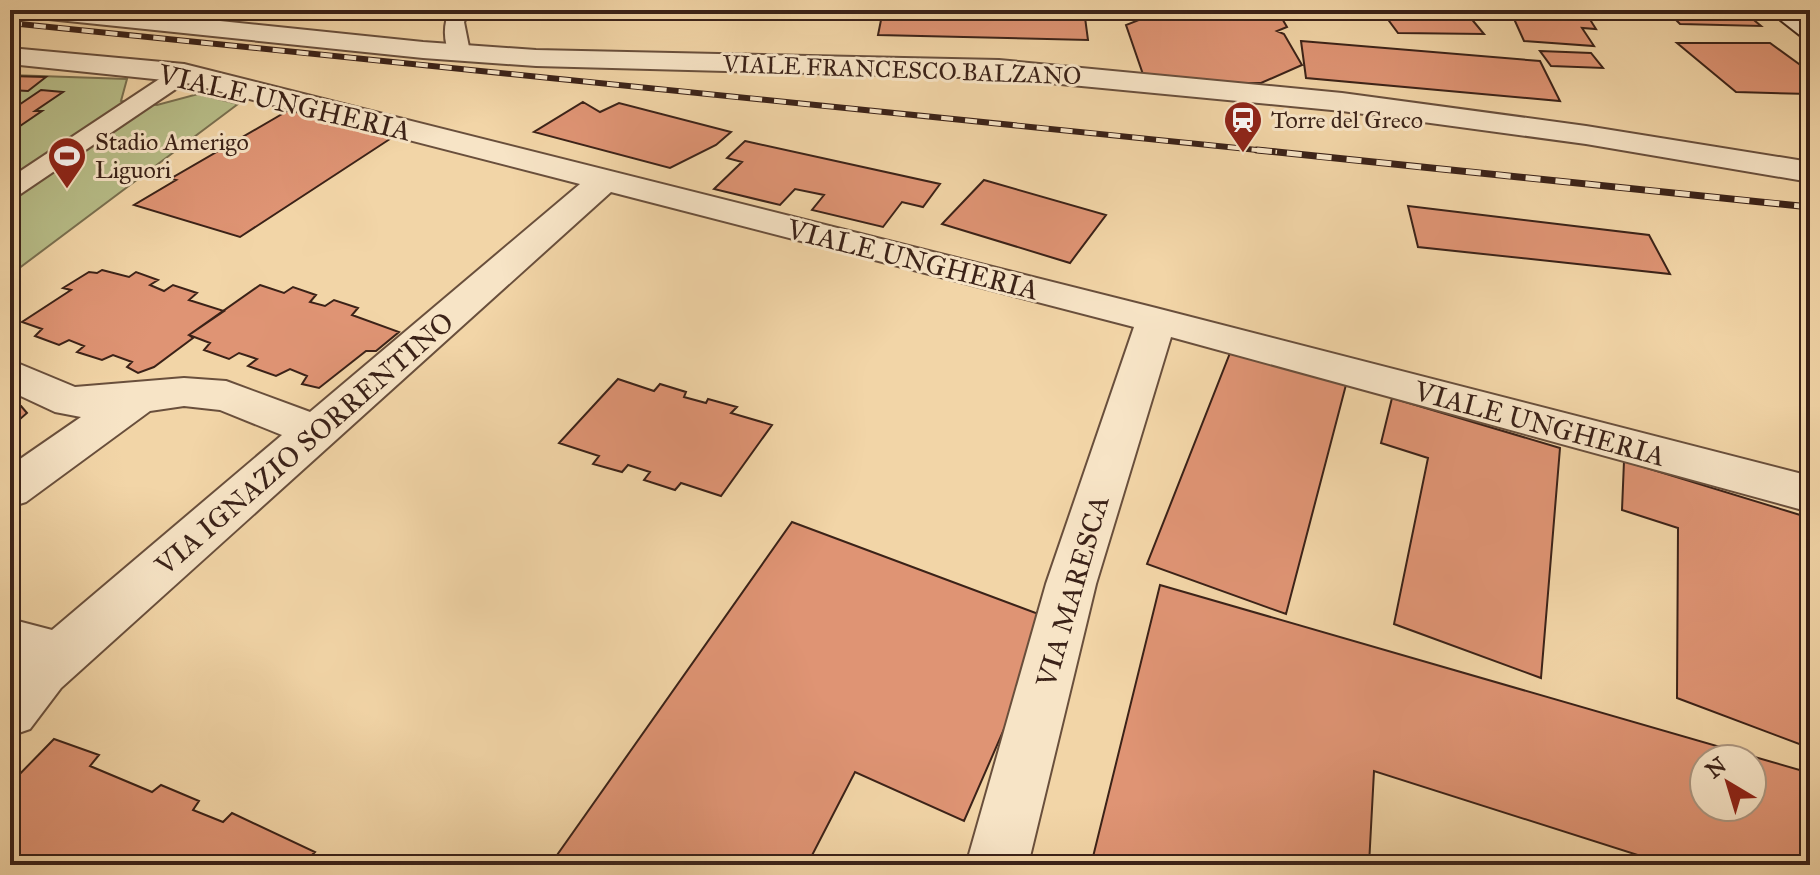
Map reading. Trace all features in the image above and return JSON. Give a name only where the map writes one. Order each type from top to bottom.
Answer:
[{"type":"street","name":"VIALE FRANCESCO BALZANO","points":[[39,10],[536,58],[999,69],[1342,102],[1586,135],[1810,172]]},
{"type":"street","points":[[1781,10],[1810,30]]},
{"type":"street","name":"VIALE UNGHERIA","points":[[10,56],[184,73],[1156,320],[1810,494]]},
{"type":"street","name":"VIA IGNAZIO SORRENTINO","points":[[10,711],[42,671],[604,180]]},
{"type":"street","name":"VIA MARESCA","points":[[997,865],[1071,584],[1156,320]]},
{"type":"street","points":[[10,374],[70,402],[102,402],[184,392],[226,396],[318,432]]},
{"type":"street","points":[[10,490],[140,396]]},
{"type":"street","points":[[10,642],[61,655]]},
{"type":"lane","points":[[459,52],[454,22],[460,10]]},
{"type":"lane","points":[[10,190],[184,73]]},
{"type":"green space","name":"Stadio Amerigo Liguori","points":[[10,75],[127,79],[121,101],[157,105],[198,94],[238,104],[10,275]]},
{"type":"building","points":[[883,10],[1084,10],[1088,40],[878,35]]},
{"type":"building","points":[[1152,10],[1277,10],[1287,27],[1277,31],[1284,34],[1302,65],[1261,83],[1146,83],[1126,25],[1154,14]]},
{"type":"building","points":[[1381,10],[1499,10],[1504,16],[1469,16],[1484,34],[1398,33]]},
{"type":"building","points":[[1510,10],[1584,10],[1596,29],[1582,28],[1594,46],[1524,41]]},
{"type":"building","points":[[1666,10],[1742,10],[1761,26],[1680,24]]},
{"type":"building","points":[[1301,41],[1540,61],[1560,101],[1306,78]]},
{"type":"building","points":[[1677,43],[1770,43],[1810,72],[1810,94],[1736,92]]},
{"type":"building","points":[[1540,51],[1591,53],[1603,68],[1551,66]]},
{"type":"building","points":[[10,76],[46,77],[28,91],[10,90]]},
{"type":"building","points":[[41,90],[63,92],[35,111],[42,111],[20,126],[10,125],[10,111]]},
{"type":"building","points":[[583,102],[600,112],[619,103],[731,132],[716,145],[670,168],[534,132]]},
{"type":"building","points":[[289,110],[393,137],[240,237],[134,205],[176,180],[170,179]]},
{"type":"building","points":[[745,141],[940,184],[923,207],[902,202],[883,227],[812,210],[824,195],[795,189],[780,205],[714,189],[742,162],[727,158]]},
{"type":"building","points":[[984,180],[1106,215],[1070,263],[942,224]]},
{"type":"building","name":"Torre del Greco","points":[[1408,206],[1649,235],[1670,274],[1418,247]]},
{"type":"building","points":[[102,270],[129,277],[136,272],[158,280],[150,285],[164,291],[173,285],[197,293],[189,300],[224,311],[189,335],[193,338],[154,367],[138,373],[127,367],[132,362],[113,355],[102,360],[77,352],[84,346],[69,340],[59,345],[35,336],[42,329],[22,322],[71,290],[63,288],[89,272]]},
{"type":"building","points":[[260,285],[284,293],[293,287],[316,295],[310,302],[325,306],[334,300],[358,308],[352,315],[399,332],[376,351],[366,351],[319,388],[302,384],[307,376],[290,369],[276,376],[248,366],[257,359],[239,353],[229,359],[204,350],[210,343],[189,335]]},
{"type":"building","points":[[1232,348],[1347,381],[1286,614],[1147,564]]},
{"type":"building","points":[[618,379],[654,391],[660,384],[686,392],[684,397],[706,403],[708,399],[737,407],[731,413],[772,425],[721,496],[681,483],[675,490],[644,480],[650,472],[628,465],[622,472],[593,464],[599,456],[559,443]]},
{"type":"building","points":[[1392,398],[1560,448],[1541,678],[1394,624],[1428,458],[1381,443]]},
{"type":"building","points":[[10,404],[21,406],[27,413],[11,427]]},
{"type":"building","points":[[1624,461],[1810,518],[1810,748],[1677,698],[1678,528],[1622,510]]},
{"type":"building","points":[[792,522],[1052,619],[964,821],[855,772],[807,865],[550,865]]},
{"type":"building","points":[[1160,585],[1706,743],[1688,743],[1688,823],[1768,823],[1768,761],[1810,773],[1810,865],[1669,865],[1374,771],[1369,865],[1091,865]]},
{"type":"building","points":[[54,739],[99,755],[90,766],[152,792],[161,785],[199,801],[193,810],[223,822],[232,813],[315,852],[308,859],[319,865],[10,865],[10,784]]},
{"type":"railway","points":[[10,23],[1277,152]]},
{"type":"railway","points":[[1257,150],[1810,207]]},
{"type":"place","name":"Torre del Greco","points":[[1243,154]]},
{"type":"place","name":"Stadio Amerigo Liguori","points":[[67,190]]}]
